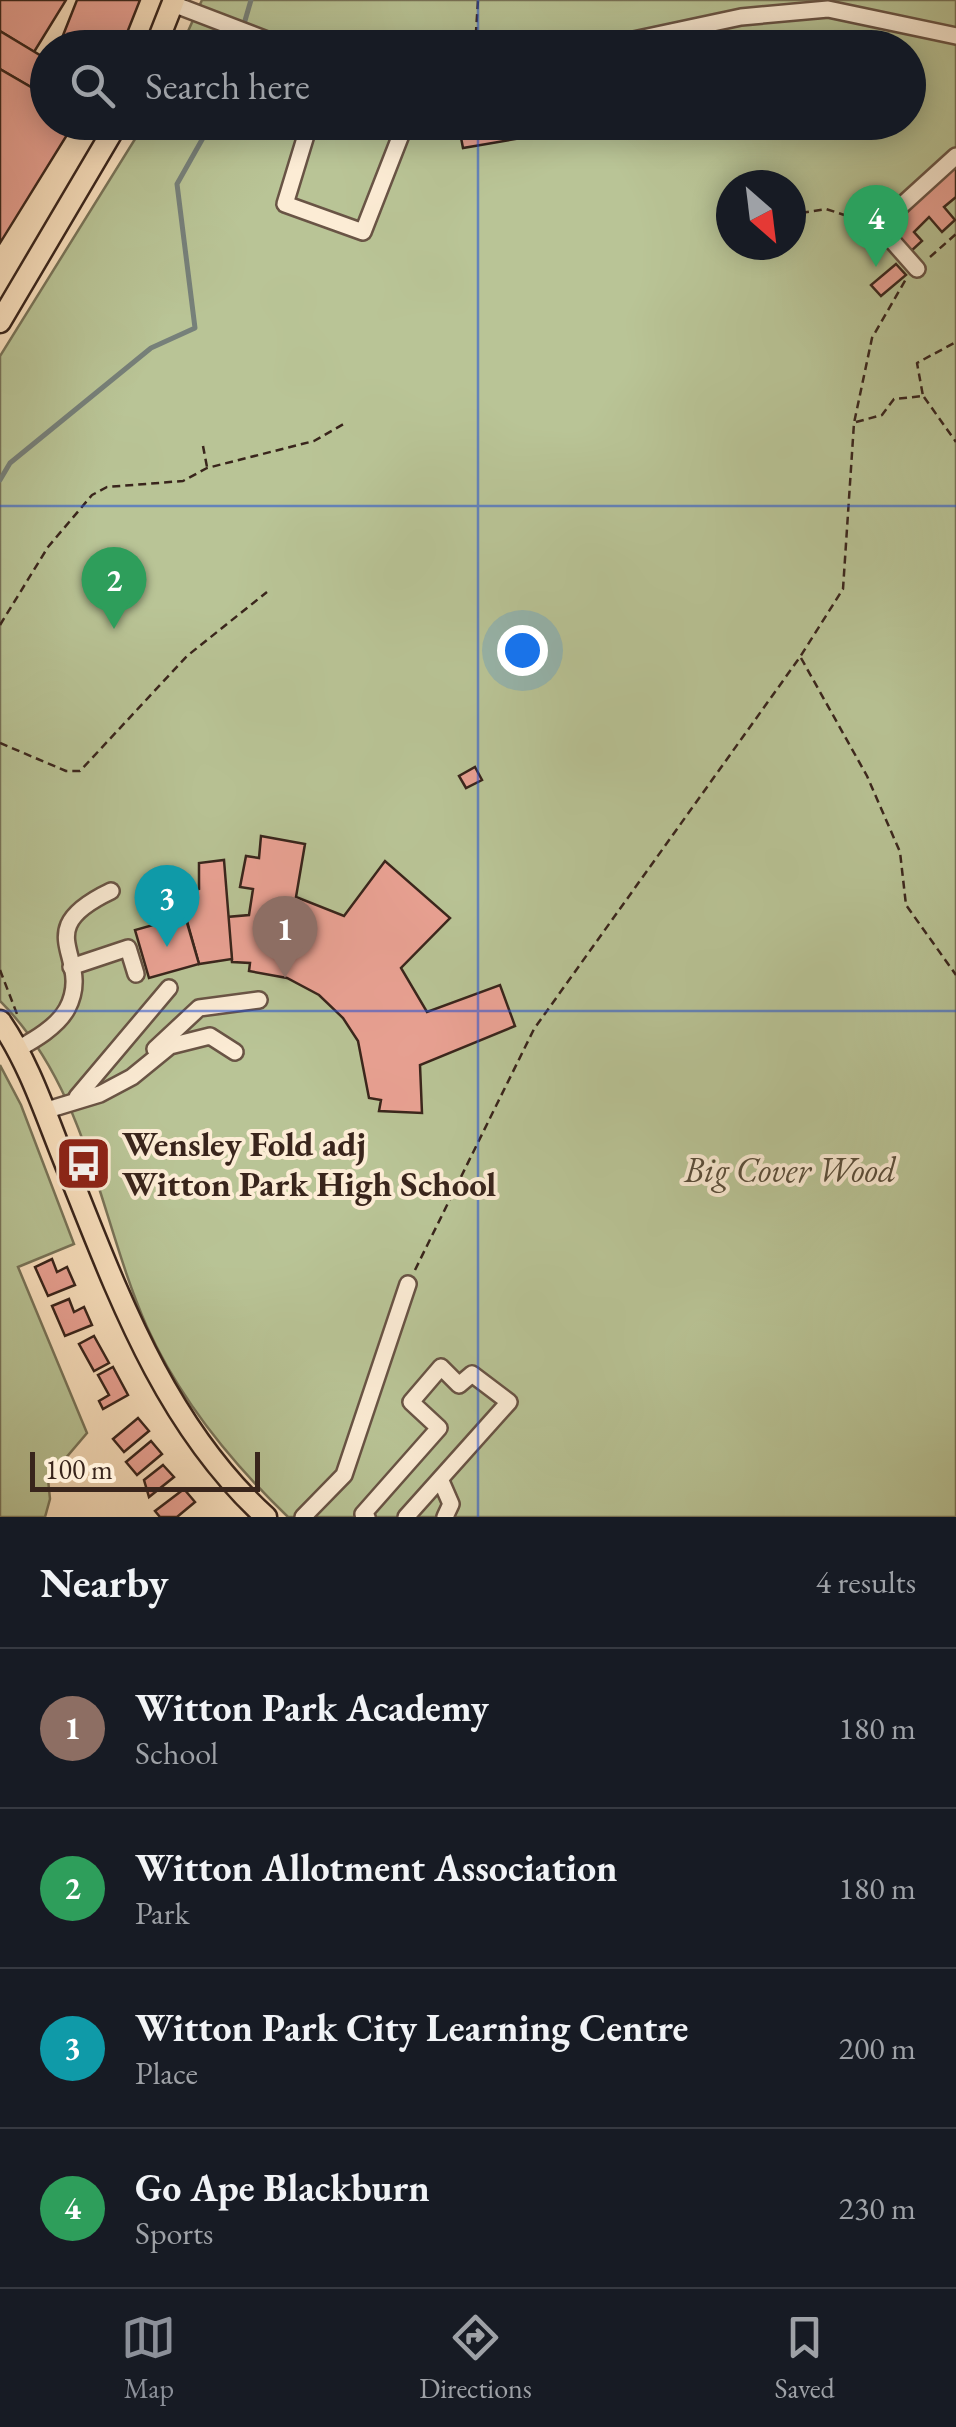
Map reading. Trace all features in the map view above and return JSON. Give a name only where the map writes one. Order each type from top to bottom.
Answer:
[{"type":"main road","points":[[163,30],[174,2]]},
{"type":"main road","points":[[0,322],[107,140]]},
{"type":"main road","points":[[9,1035],[44,1111],[133,1332],[166,1391],[229,1479],[266,1517]]},
{"type":"lane","points":[[174,2],[250,30]]},
{"type":"lane","points":[[680,30],[741,17],[828,10],[956,36]]},
{"type":"lane","points":[[305,140],[285,204],[364,232],[399,140]]},
{"type":"lane","points":[[916,269],[879,226],[956,156]]},
{"type":"lane","points":[[9,1035],[42,1035],[67,1009],[71,967],[66,943],[68,921],[85,903],[111,890]]},
{"type":"lane","points":[[71,967],[128,948],[136,974]]},
{"type":"lane","points":[[77,1098],[169,988]]},
{"type":"lane","points":[[88,1084],[102,1085],[126,1074],[199,1008],[259,1000]]},
{"type":"lane","points":[[44,1111],[100,1094],[132,1078],[170,1046],[210,1036],[235,1052]]},
{"type":"lane","points":[[303,1517],[344,1475],[408,1284]]},
{"type":"lane","points":[[367,1517],[363,1514],[439,1428],[411,1402],[441,1368],[459,1385],[472,1374],[510,1402],[406,1517]]},
{"type":"lane","points":[[441,1480],[450,1504],[445,1517]]},
{"type":"path","points":[[476,30],[478,0]]},
{"type":"path","points":[[806,212],[826,208],[879,226]]},
{"type":"path","points":[[408,1284],[534,1029],[800,657],[843,588],[854,423],[872,338],[893,296],[916,269],[956,234]]},
{"type":"path","points":[[956,342],[917,363],[923,396],[956,442]]},
{"type":"path","points":[[854,423],[882,415],[894,400],[923,396]]},
{"type":"path","points":[[0,625],[48,547],[92,495],[107,487],[183,482],[207,468],[314,442],[347,422]]},
{"type":"path","points":[[203,446],[207,468]]},
{"type":"path","points":[[0,742],[66,771],[80,771],[186,656],[266,592]]},
{"type":"path","points":[[800,657],[868,776],[900,852],[906,905],[956,976]]},
{"type":"path","points":[[0,970],[19,1010],[9,1035]]},
{"type":"green space","name":"Big Cover Wood","points":[[202,0],[956,0],[956,1517],[288,1517],[209,1429],[160,1353],[131,1285],[73,1114],[30,1036],[0,1001],[0,356],[134,140],[926,140],[926,30],[189,30]]},
{"type":"green space","points":[[0,1065],[21,1105],[74,1244],[18,1267],[87,1433],[48,1479],[50,1499],[45,1517],[0,1517]]},
{"type":"building","points":[[0,0],[66,0],[48,30],[30,30],[30,50],[0,31]]},
{"type":"building","points":[[77,0],[140,0],[128,30],[65,30]]},
{"type":"building","points":[[0,31],[30,49],[30,86],[0,69]]},
{"type":"building","points":[[0,69],[30,86],[30,140],[64,140],[0,243]]},
{"type":"building","points":[[461,140],[510,140],[463,148]]},
{"type":"building","points":[[956,165],[956,197],[944,207],[955,220],[942,232],[929,217],[914,232],[922,241],[909,253],[885,226]]},
{"type":"building","points":[[896,264],[906,275],[881,296],[871,285]]},
{"type":"building","points":[[475,767],[482,780],[466,788],[459,776]]},
{"type":"building","points":[[261,836],[305,844],[296,897],[344,916],[385,861],[450,918],[401,968],[427,1012],[500,985],[515,1026],[420,1065],[422,1113],[379,1111],[381,1100],[369,1098],[358,1041],[343,1018],[319,995],[287,978],[249,971],[250,963],[232,962],[227,917],[249,915],[253,889],[240,887],[246,856],[259,858]]},
{"type":"building","points":[[224,860],[232,959],[199,964],[180,896],[199,889],[199,863]]},
{"type":"building","points":[[185,916],[199,964],[149,978],[135,930]]},
{"type":"building","points":[[52,1259],[57,1272],[67,1267],[75,1285],[48,1296],[35,1267]]},
{"type":"building","points":[[69,1299],[74,1312],[84,1307],[92,1325],[65,1336],[52,1306]]},
{"type":"building","points":[[94,1336],[109,1363],[94,1371],[79,1344]]},
{"type":"building","points":[[113,1367],[128,1395],[103,1409],[99,1401],[109,1395],[98,1375]]},
{"type":"building","points":[[138,1418],[149,1431],[124,1452],[113,1439]]},
{"type":"building","points":[[151,1441],[162,1454],[137,1475],[126,1462]]},
{"type":"building","points":[[163,1465],[174,1477],[149,1497],[144,1480]]},
{"type":"building","points":[[184,1489],[195,1502],[177,1517],[160,1517],[155,1511]]},
{"type":"waterway","points":[[242,30],[251,0]]},
{"type":"waterway","points":[[0,480],[10,463],[151,348],[195,328],[177,184],[202,140]]},
{"type":"place","name":"Go Ape Blackburn","points":[[876,267]]},
{"type":"place","name":"Witton Allotment Association","points":[[114,629]]},
{"type":"place","name":"Witton Park City Learning Centre","points":[[167,947]]},
{"type":"place","name":"Witton Park Academy","points":[[285,978]]},
{"type":"place","name":"Wensley Fold adj Witton Park High School","points":[[83,1163]]}]
